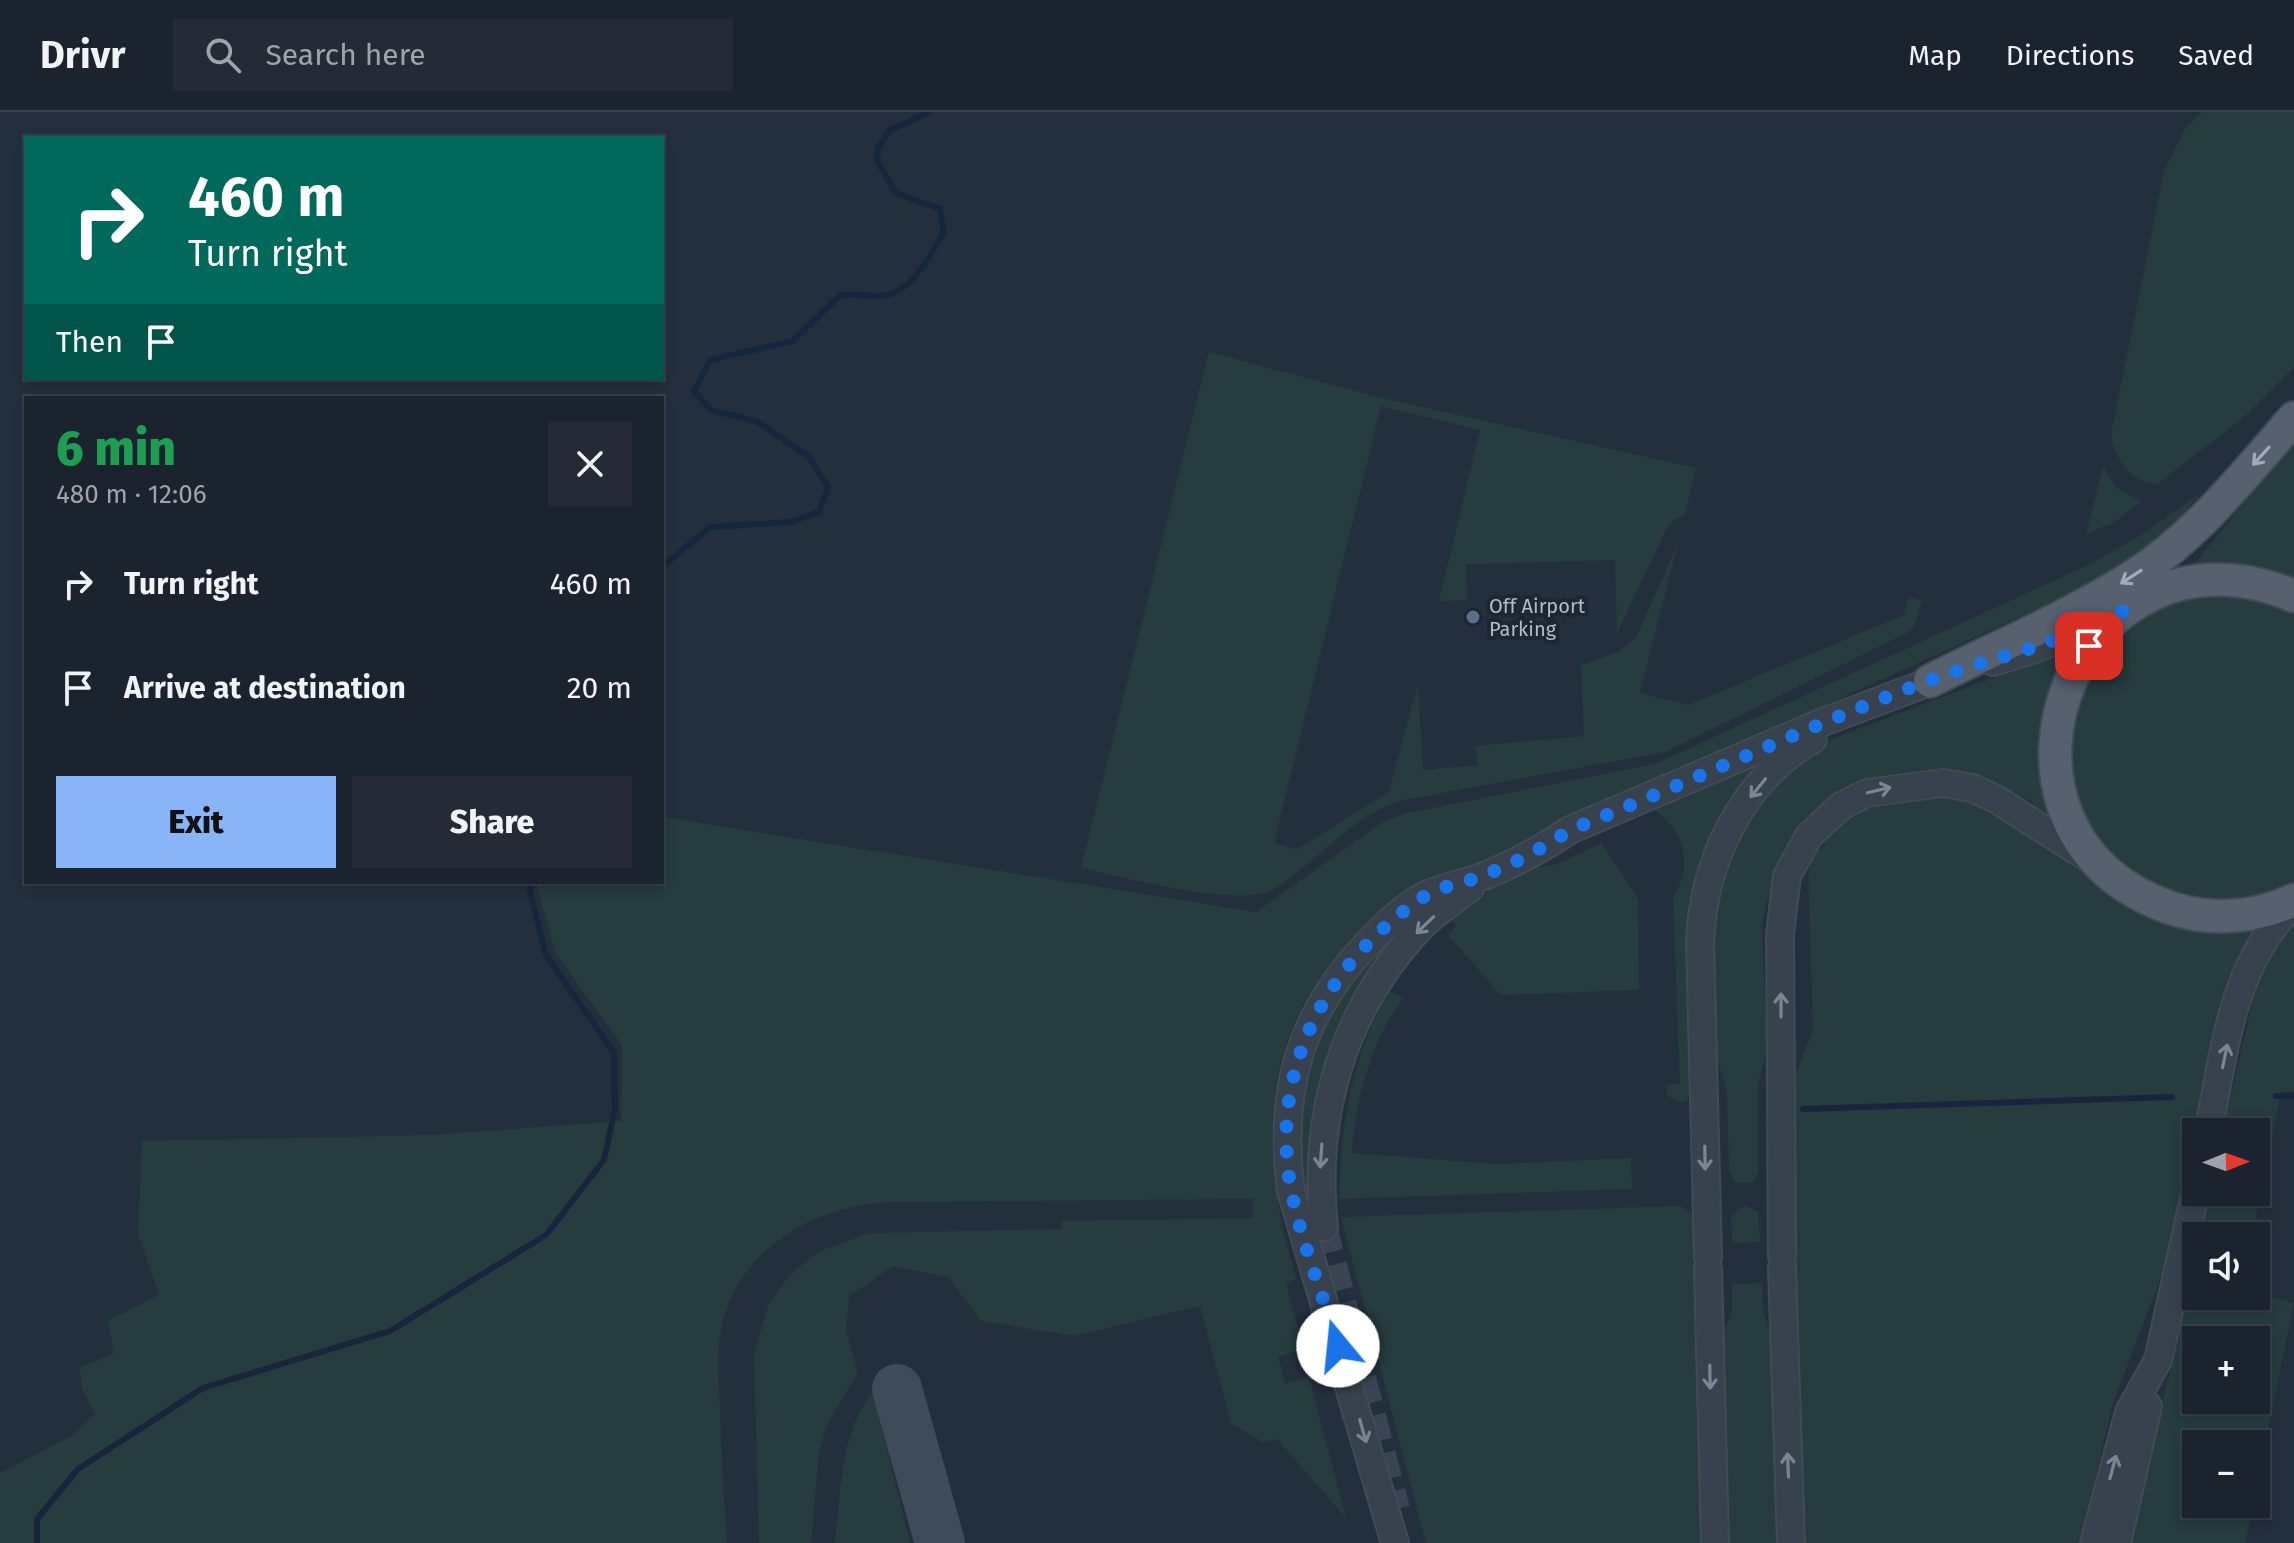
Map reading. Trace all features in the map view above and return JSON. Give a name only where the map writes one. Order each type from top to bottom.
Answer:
[{"type":"main road","points":[[1930,681],[2134,576],[2178,541],[2232,489],[2294,418]]},
{"type":"main road","points":[[2232,489],[2194,551],[2089,646],[2074,669],[2064,694],[2056,734],[2057,775],[2063,801],[2074,826],[2106,869],[2144,897],[2188,913],[2235,916],[2294,902]]},
{"type":"main road","points":[[2140,602],[2188,583],[2225,580],[2250,582],[2294,596]]},
{"type":"street","points":[[1395,1543],[1291,1191],[1286,1132],[1289,1093],[1308,1029],[1337,976],[1380,930],[1425,896],[1485,875],[1541,849],[1570,830],[1864,708],[1930,681],[2035,649],[2140,602]]},
{"type":"street","points":[[1715,1543],[1700,943],[1710,875],[1730,827],[1761,781],[1805,744],[1864,708]]},
{"type":"street","points":[[1791,1543],[1782,1262],[1782,906],[1787,876],[1809,836],[1841,806],[1867,793],[1943,783],[1972,788],[1996,799],[2106,869]]},
{"type":"street","points":[[1324,1227],[1321,1150],[1328,1104],[1346,1039],[1377,981],[1396,955],[1423,924],[1485,875]]},
{"type":"street","points":[[2211,1118],[2247,966],[2267,933],[2294,902]]},
{"type":"street","points":[[2117,1543],[2192,1206]]},
{"type":"street","points":[[2094,1543],[2129,1412],[2158,1360]]},
{"type":"green space","points":[[2202,112],[2294,112],[2294,367],[2242,419],[2157,484],[2148,483],[2139,480],[2125,468],[2111,434],[2164,171],[2185,128]]},
{"type":"green space","points":[[1209,352],[1382,398],[1696,468],[1685,515],[1676,518],[1666,530],[1617,633],[1615,560],[1466,564],[1467,600],[1439,601],[1480,430],[1381,406],[1274,843],[1297,849],[1389,792],[1418,683],[1423,770],[1477,765],[1476,746],[1584,736],[1581,665],[1618,652],[1636,638],[1678,543],[1640,693],[1688,705],[1904,615],[1909,597],[1922,601],[1915,625],[1909,632],[1665,752],[1399,801],[1363,819],[1290,878],[1274,889],[1258,894],[1209,894],[1081,868]]},
{"type":"green space","points":[[2294,441],[2294,585],[2189,571]]},
{"type":"green space","points":[[2103,466],[2116,487],[2141,502],[2113,523],[2086,534]]},
{"type":"green space","points":[[2203,491],[2175,522],[2145,548],[2077,591],[1401,898],[1355,937],[1320,978],[1295,1022],[1280,1068],[1273,1117],[1274,1169],[1282,1223],[1296,1279],[1286,1283],[1303,1349],[1278,1357],[1285,1383],[1309,1377],[1346,1518],[1277,1439],[1262,1442],[1231,1423],[1200,1306],[1073,1336],[981,1321],[948,1277],[893,1266],[849,1296],[846,1331],[858,1373],[826,1427],[819,1453],[811,1543],[759,1543],[754,1353],[769,1303],[790,1275],[818,1252],[869,1233],[1062,1229],[1062,1221],[1253,1218],[1253,1199],[893,1202],[836,1211],[784,1236],[762,1254],[744,1276],[730,1301],[721,1330],[718,1360],[727,1543],[0,1543],[0,1473],[71,1436],[95,1414],[82,1390],[80,1368],[114,1353],[108,1321],[159,1295],[138,1233],[142,1141],[430,1135],[621,1121],[622,1045],[556,954],[538,891],[539,884],[664,884],[664,817],[1256,912],[1381,823],[1407,813],[1655,764],[2088,565],[2141,535]]},
{"type":"green space","points":[[2214,594],[2273,602],[2294,612],[2294,885],[2228,904],[2169,895],[2117,864],[2081,815],[2067,756],[2076,696],[2107,644],[2155,608]]},
{"type":"green space","points":[[2068,649],[2049,696],[2045,737],[2061,826],[2029,800],[1991,782],[1951,772],[1909,773],[1867,783],[1779,866],[1765,907],[1762,929],[1767,1048],[1758,1085],[1758,1174],[1751,1183],[1736,1183],[1729,1170],[1727,1092],[1716,1055],[1709,930],[1717,881],[1761,795],[1816,748],[1837,737]]},
{"type":"green space","points":[[1761,760],[1730,801],[1709,840],[1696,878],[1689,917],[1687,956],[1691,1092],[1687,1100],[1680,1103],[1667,1094],[1666,1085],[1680,1084],[1673,898],[1683,873],[1684,861],[1683,850],[1673,828],[1654,810]]},
{"type":"green space","points":[[1952,795],[1985,805],[2106,890],[2151,915],[2261,922],[2241,951],[2223,991],[2196,1118],[2182,1118],[2182,1182],[2163,1271],[2112,1406],[2081,1543],[1798,1543],[1792,1083],[1813,1030],[1808,871],[1815,855],[1841,822],[1878,802]]},
{"type":"green space","points":[[1601,843],[1638,898],[1639,990],[1501,995],[1448,935],[1456,926],[1450,919],[1476,898],[1521,871],[1560,863]]},
{"type":"green space","points":[[2294,923],[2294,1091],[2281,1092],[2270,1151],[2270,1118],[2226,1118],[2260,968]]},
{"type":"green space","points":[[1404,928],[1344,1019],[1323,1237],[1304,1198],[1299,1171],[1300,1124],[1311,1067],[1320,1041],[1346,992],[1382,948]]},
{"type":"green space","points":[[1390,991],[1404,998],[1382,1032],[1367,1072],[1352,1153],[1496,1164],[1631,1158],[1632,1189],[1339,1199],[1342,1145],[1357,1066]]},
{"type":"green space","points":[[1745,1205],[1758,1212],[1760,1242],[1732,1243],[1731,1216]]},
{"type":"green space","points":[[1681,1206],[1693,1215],[1703,1543],[1426,1543],[1341,1217]]},
{"type":"green space","points":[[2207,1206],[2257,1206],[2257,1222],[2203,1222]]},
{"type":"green space","points":[[1762,1283],[1763,1311],[1771,1334],[1779,1543],[1727,1543],[1724,1332],[1732,1310],[1732,1284]]},
{"type":"green space","points":[[2270,1297],[2294,1303],[2268,1430],[2182,1430],[2182,1518],[2250,1518],[2245,1543],[2131,1543],[2183,1310],[2270,1310]]},
{"type":"green space","points":[[873,1391],[910,1543],[835,1543],[848,1445],[862,1408]]},
{"type":"waterway","points":[[664,565],[710,527],[791,522],[819,512],[828,487],[809,457],[758,422],[711,410],[694,391],[710,360],[793,341],[840,295],[890,294],[918,273],[944,233],[940,209],[896,193],[877,161],[878,148],[889,131],[929,112]]},
{"type":"waterway","points":[[37,1543],[37,1519],[78,1469],[203,1388],[390,1331],[546,1235],[604,1160],[615,1108],[614,1053],[546,955],[530,892],[531,884]]},
{"type":"waterway","points":[[2276,1096],[2294,1096]]},
{"type":"waterway","points":[[1803,1109],[2172,1097]]},
{"type":"taxiway","points":[[897,1389],[940,1543]]},
{"type":"tunnel","points":[[1324,1227],[1397,1509]]},
{"type":"place","name":"Off Airport Parking","points":[[1473,617]]},
{"type":"route","points":[[1338,1346],[1291,1191],[1286,1132],[1289,1093],[1296,1061],[1322,1001],[1337,976],[1380,930],[1425,896],[1485,875],[1541,849],[1570,830],[1714,772],[1823,722],[1930,681],[2035,649],[2090,628],[2127,609],[2089,646]]}]
